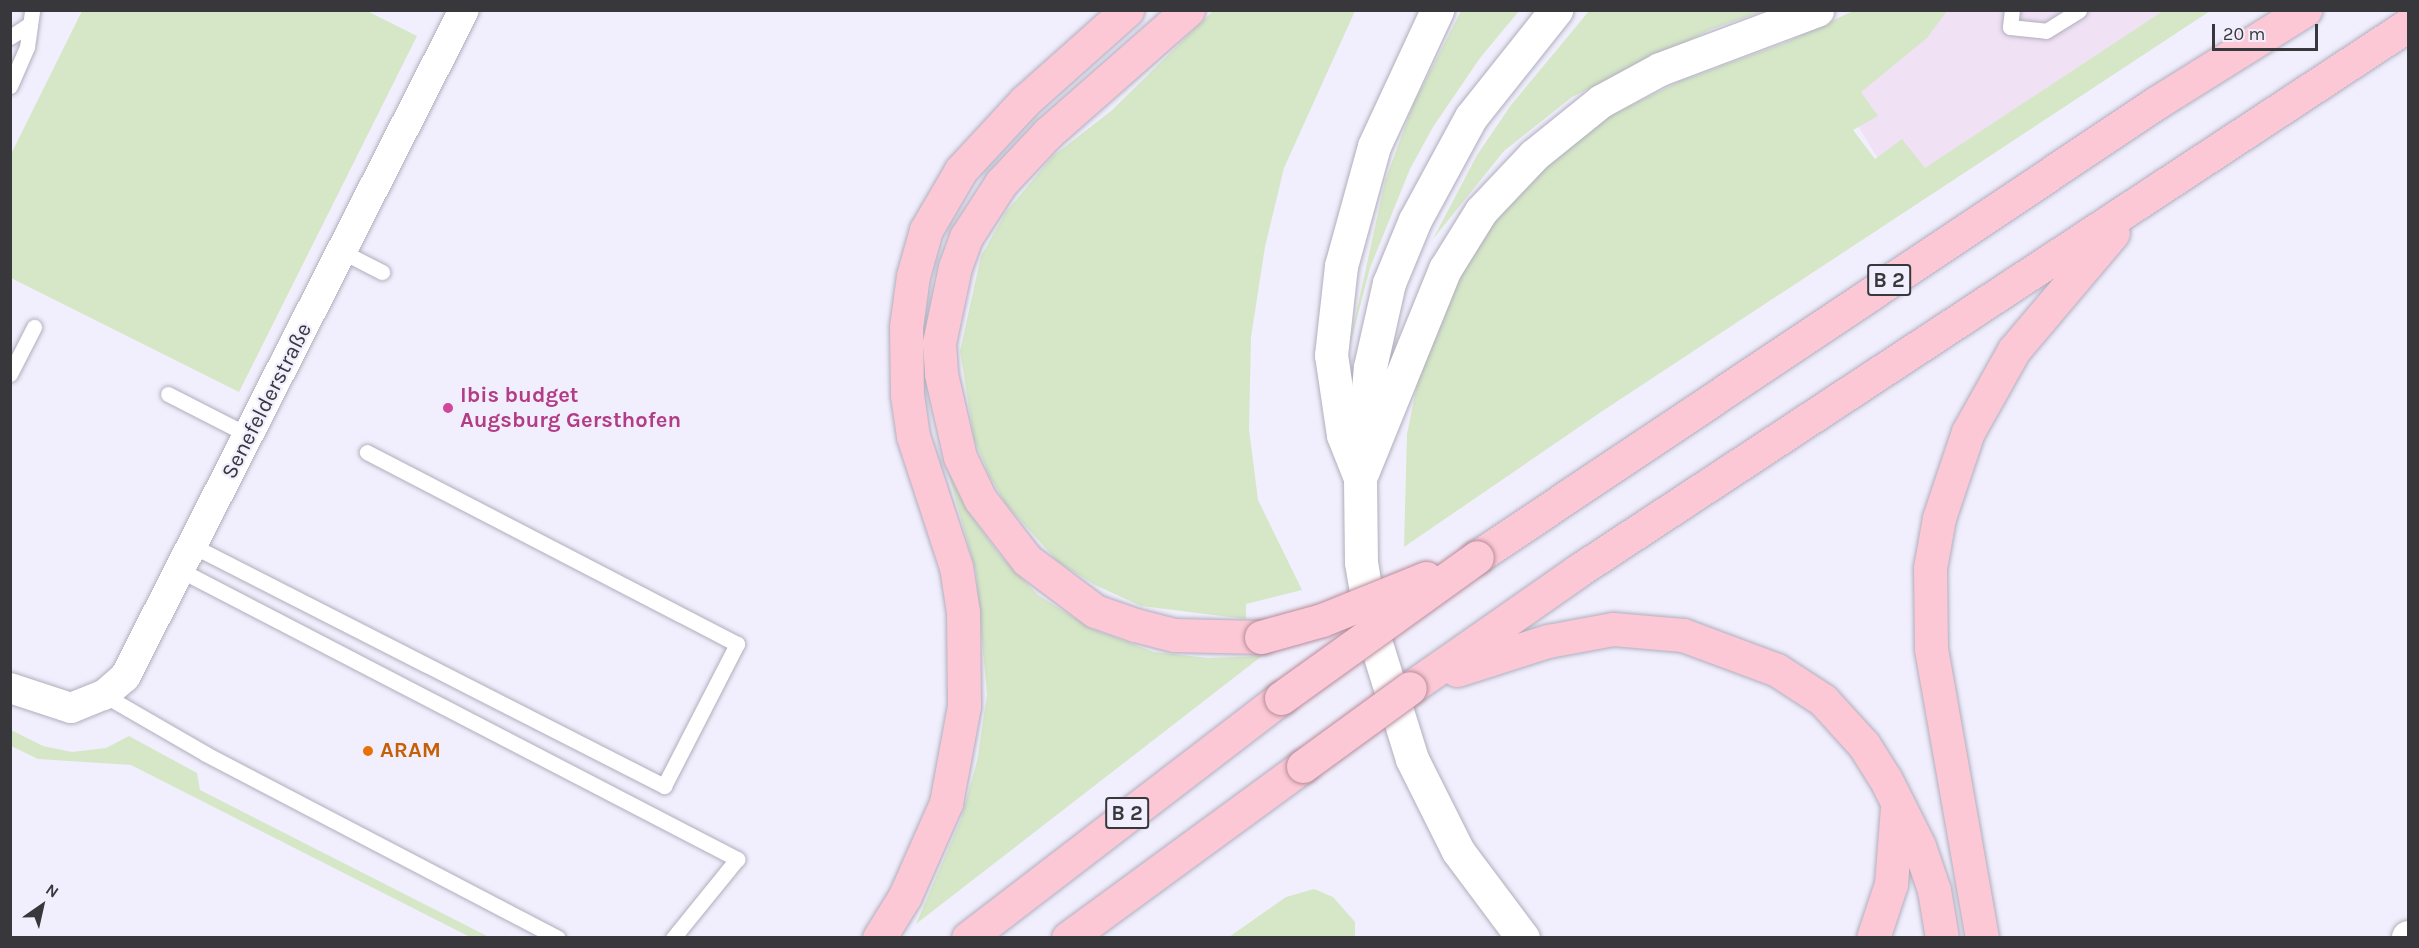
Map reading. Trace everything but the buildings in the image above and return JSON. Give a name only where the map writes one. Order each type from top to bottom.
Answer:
[{"type":"highway","points":[[879,938],[910,886],[945,803],[957,758],[964,695],[963,612],[956,567],[913,436],[907,395],[906,327],[913,276],[927,230],[961,170],[1025,100],[1127,10]]},
{"type":"highway","points":[[1188,10],[1048,133],[1001,183],[966,237],[955,267],[939,343],[941,374],[960,457],[980,499],[1027,560],[1095,610],[1135,625],[1174,635],[1261,637],[1322,620],[1478,557]]},
{"type":"highway","name":"B 2","points":[[968,938],[1281,698],[1478,557],[2156,103],[2305,10]]},
{"type":"highway","points":[[1068,938],[1410,688],[1501,640],[1837,399],[2409,26]]},
{"type":"highway","points":[[1982,938],[1931,648],[1930,568],[1939,518],[1968,432],[2014,350],[2138,204]]},
{"type":"highway","points":[[1501,640],[1613,629],[1651,630],[1722,647],[1777,670],[1822,700],[1863,745],[1897,802],[1919,846],[1934,890],[1942,938]]},
{"type":"highway","points":[[1873,938],[1892,884],[1897,802]]},
{"type":"main road","points":[[1360,478],[1343,435],[1331,355],[1341,266],[1374,146],[1437,10]]},
{"type":"main road","points":[[1523,938],[1458,850],[1412,759],[1373,634],[1361,562],[1360,478],[1370,367],[1389,283],[1431,187],[1471,117],[1556,10]]},
{"type":"main road","points":[[1360,478],[1444,269],[1481,211],[1534,154],[1600,101],[1660,69],[1817,10]]},
{"type":"street","name":"Senefelderstraße","points":[[10,688],[71,708],[104,695],[125,677],[250,436],[464,10]]},
{"type":"lane","points":[[2012,10],[2010,27],[2046,31],[2079,10]]},
{"type":"lane","points":[[10,37],[31,17]]},
{"type":"lane","points":[[10,86],[27,47],[31,17]]},
{"type":"lane","points":[[343,252],[382,272]]},
{"type":"lane","points":[[10,374],[34,327]]},
{"type":"lane","points":[[168,394],[250,436]]},
{"type":"lane","points":[[187,558],[664,786],[736,644],[367,452]]},
{"type":"lane","points":[[187,558],[737,859],[673,938]]},
{"type":"lane","points":[[104,695],[206,754],[558,938]]},
{"type":"shaded area","points":[[1924,11],[2195,11],[1908,207],[1830,81]]},
{"type":"green space","points":[[82,11],[367,11],[417,36],[239,392],[11,278],[11,154]]},
{"type":"green space","points":[[1213,11],[1355,11],[1284,168],[1265,247],[1251,337],[1249,429],[1258,500],[1302,590],[1246,604],[1246,619],[1141,606],[1095,585],[1058,562],[1005,503],[989,475],[974,439],[960,351],[981,256],[1006,212],[1053,156],[1111,111]]},
{"type":"green space","points":[[1461,11],[1519,11],[1480,58],[1433,127],[1410,169],[1370,268],[1345,364],[1385,181],[1413,105]]},
{"type":"green space","points":[[1589,11],[1763,11],[1712,29],[1572,97],[1504,151],[1433,239],[1477,155],[1511,105]]},
{"type":"green space","points":[[1853,11],[1947,11],[1927,38],[1861,92],[1878,116],[1853,130],[1875,159],[1902,139],[1925,168],[2163,11],[2210,11],[1604,410],[1404,547],[1407,434],[1421,365],[1453,287],[1492,225],[1545,165],[1596,123],[1678,82],[1785,43]]},
{"type":"green space","points":[[947,469],[969,513],[999,554],[1038,595],[1092,629],[1154,652],[1208,658],[1262,656],[916,924],[961,819],[977,761],[987,695],[976,572]]},
{"type":"green space","points":[[11,730],[43,746],[72,752],[106,748],[129,736],[197,773],[200,790],[489,937],[470,937],[131,765],[38,759],[11,746]]},
{"type":"green space","points":[[1314,889],[1333,897],[1355,922],[1355,937],[1229,937],[1286,897]]},
{"type":"place","name":"Ibis budget Augsburg Gersthofen","points":[[448,408]]},
{"type":"place","name":"ARAM","points":[[368,751]]}]
